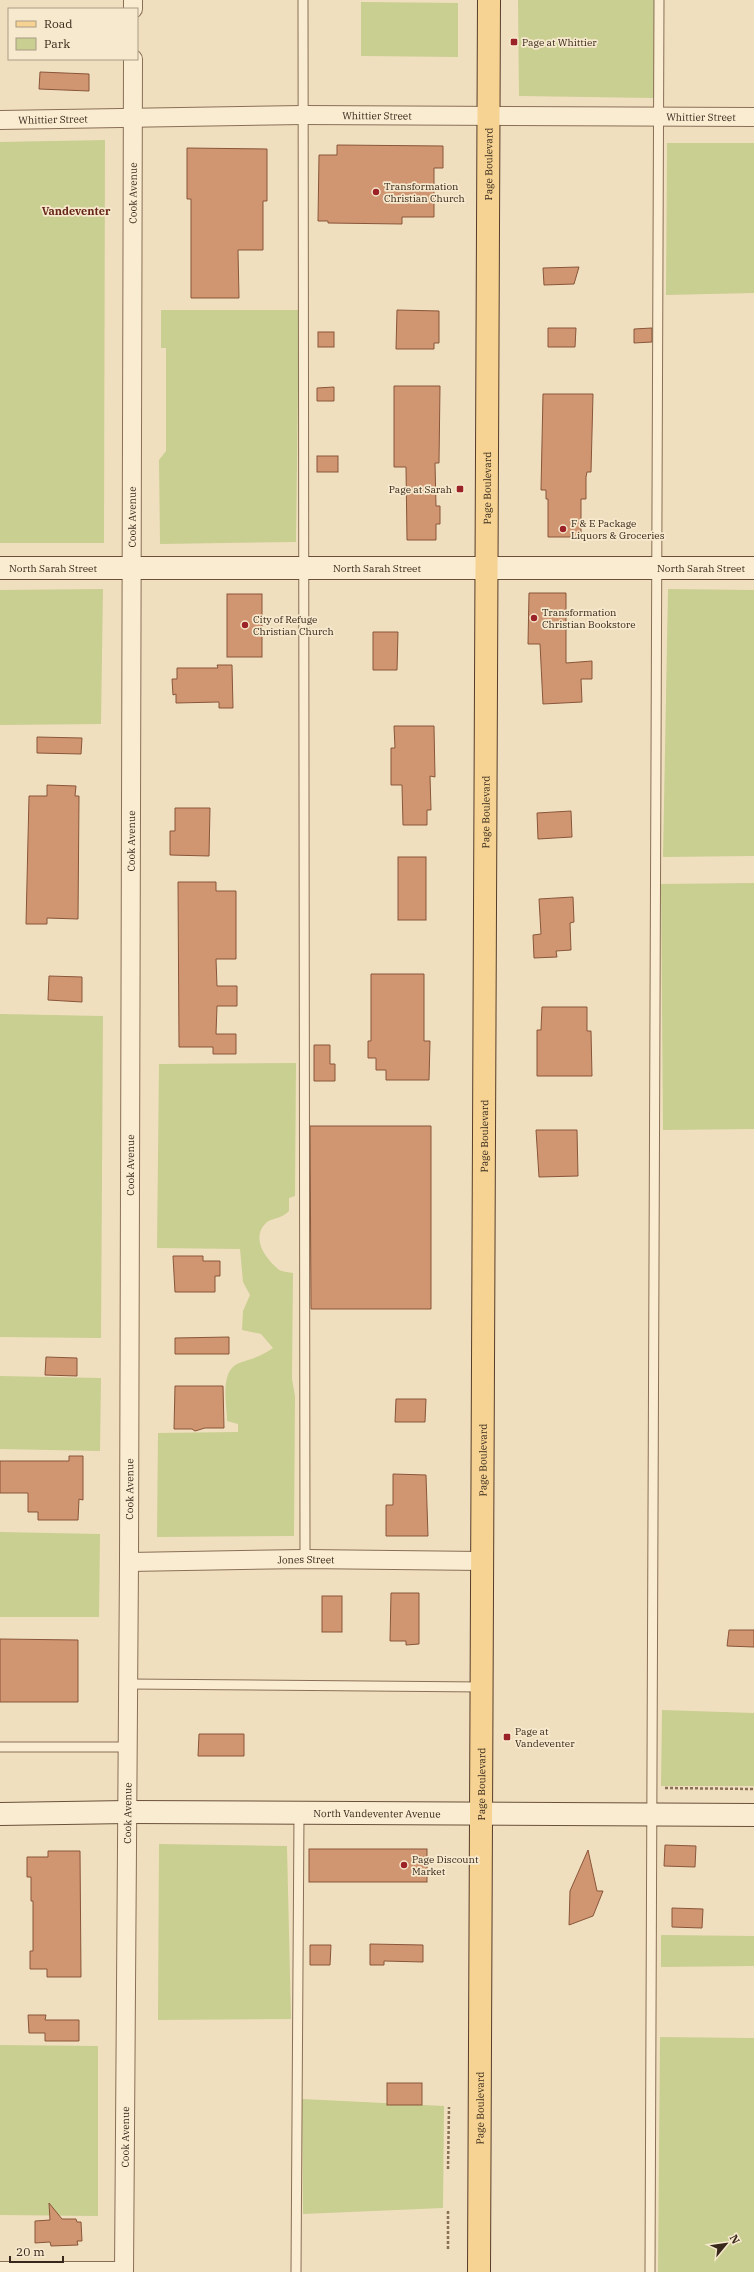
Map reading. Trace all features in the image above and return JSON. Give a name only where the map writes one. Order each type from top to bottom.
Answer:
[{"type":"main road","name":"Page Boulevard","points":[[479,2272],[489,0]]},
{"type":"street","name":"Cook Avenue","points":[[124,2271],[129,1747],[130,569],[133,60]]},
{"type":"street","name":"Whittier Street","points":[[0,120],[303,115],[754,117]]},
{"type":"street","name":"North Sarah Street","points":[[0,568],[754,568]]},
{"type":"street","name":"Jones Street","points":[[129,1562],[305,1559],[482,1561]]},
{"type":"street","name":"North Vandeventer Avenue","points":[[0,1814],[128,1812],[754,1815]]},
{"type":"street","points":[[0,2271],[124,2271]]},
{"type":"lane","points":[[303,0],[305,1559]]},
{"type":"lane","points":[[650,2272],[659,0]]},
{"type":"lane","points":[[129,1684],[482,1687]]},
{"type":"lane","points":[[0,1747],[129,1747]]},
{"type":"lane","points":[[296,2272],[299,1814]]},
{"type":"path","points":[[661,1788],[754,1788]]},
{"type":"path","points":[[448,2169],[449,2107]]},
{"type":"path","points":[[448,2211],[448,2249]]},
{"type":"green space","points":[[518,0],[655,0],[654,98],[519,96]]},
{"type":"green space","points":[[361,2],[458,3],[458,57],[361,56]]},
{"type":"green space","points":[[105,140],[104,543],[0,543],[0,142]]},
{"type":"green space","points":[[667,143],[754,143],[754,293],[666,295]]},
{"type":"green space","points":[[161,310],[299,310],[296,542],[160,544],[159,460],[166,451],[166,348],[161,348]]},
{"type":"green space","points":[[103,589],[101,724],[0,725],[0,590]]},
{"type":"green space","points":[[668,589],[754,590],[754,856],[663,857]]},
{"type":"green space","points":[[754,883],[754,1129],[663,1130],[661,884]]},
{"type":"green space","points":[[0,1014],[103,1016],[101,1338],[0,1337]]},
{"type":"green space","points":[[296,1063],[295,1196],[289,1198],[289,1211],[283,1216],[267,1222],[261,1230],[259,1236],[262,1248],[273,1265],[281,1271],[293,1273],[292,1379],[295,1396],[294,1536],[157,1537],[158,1433],[238,1432],[238,1424],[227,1421],[226,1380],[233,1367],[273,1348],[261,1334],[242,1330],[243,1311],[250,1295],[243,1282],[240,1249],[157,1248],[159,1064]]},
{"type":"green space","points":[[0,1376],[101,1378],[100,1451],[0,1449]]},
{"type":"green space","points":[[0,1532],[100,1534],[99,1617],[0,1617]]},
{"type":"green space","points":[[662,1710],[754,1713],[754,1786],[661,1786]]},
{"type":"green space","points":[[159,1844],[287,1846],[291,2019],[158,2020]]},
{"type":"green space","points":[[661,1935],[754,1936],[754,1966],[661,1967]]},
{"type":"green space","points":[[660,2037],[754,2038],[754,2272],[658,2272]]},
{"type":"green space","points":[[0,2045],[98,2046],[98,2216],[0,2215]]},
{"type":"green space","points":[[302,2099],[444,2106],[443,2208],[303,2214]]},
{"type":"building","points":[[40,72],[89,74],[89,91],[39,89]]},
{"type":"building","name":"Transformation Christian Church","points":[[337,145],[443,146],[443,168],[434,168],[434,217],[402,217],[402,224],[328,223],[328,221],[318,221],[319,155],[337,155]]},
{"type":"building","points":[[187,148],[267,149],[267,201],[263,201],[263,250],[238,250],[239,298],[191,298],[191,199],[187,199]]},
{"type":"building","points":[[579,267],[574,284],[544,285],[543,268]]},
{"type":"building","points":[[397,310],[439,311],[439,343],[434,343],[434,349],[396,349]]},
{"type":"building","points":[[548,328],[576,328],[575,347],[548,347]]},
{"type":"building","points":[[652,328],[652,342],[634,343],[634,329]]},
{"type":"building","points":[[318,332],[334,332],[334,347],[318,347]]},
{"type":"building","points":[[394,386],[440,386],[439,463],[435,463],[436,506],[440,506],[440,524],[436,524],[436,540],[407,540],[406,467],[394,467]]},
{"type":"building","points":[[334,387],[334,401],[317,401],[317,388]]},
{"type":"building","points":[[543,394],[593,394],[591,472],[587,472],[586,477],[586,499],[581,499],[581,537],[548,537],[548,499],[546,499],[546,490],[541,490]]},
{"type":"building","points":[[317,456],[338,456],[338,472],[317,472]]},
{"type":"building","points":[[529,593],[566,593],[566,663],[592,661],[592,679],[581,679],[582,702],[543,704],[540,644],[528,644]]},
{"type":"building","name":"City of Refuge Christian Church","points":[[227,594],[262,594],[262,657],[227,657]]},
{"type":"building","points":[[373,632],[398,632],[397,670],[373,670]]},
{"type":"building","points":[[217,665],[232,665],[233,708],[219,708],[219,702],[176,703],[176,694],[173,695],[172,679],[177,679],[177,668],[218,668]]},
{"type":"building","points":[[394,726],[434,726],[435,777],[430,776],[431,810],[427,810],[427,825],[403,825],[402,785],[391,785],[391,748],[395,748]]},
{"type":"building","points":[[37,737],[82,738],[81,754],[37,753]]},
{"type":"building","points":[[47,785],[76,786],[75,796],[79,796],[78,919],[47,918],[47,924],[26,924],[29,796],[47,796]]},
{"type":"building","points":[[175,808],[210,808],[209,856],[170,855],[170,831],[175,831]]},
{"type":"building","points":[[571,811],[572,837],[538,839],[537,813]]},
{"type":"building","points":[[398,857],[426,857],[426,920],[398,920]]},
{"type":"building","points":[[178,882],[216,882],[216,891],[236,891],[236,959],[216,959],[217,986],[237,986],[237,1006],[217,1006],[216,1034],[236,1034],[236,1054],[213,1054],[213,1047],[179,1047]]},
{"type":"building","points":[[573,897],[574,922],[570,923],[571,950],[556,951],[557,957],[534,958],[533,935],[541,934],[539,899]]},
{"type":"building","points":[[371,974],[424,974],[424,1041],[430,1041],[429,1080],[386,1080],[386,1070],[376,1070],[376,1058],[368,1058],[368,1041],[371,1041]]},
{"type":"building","points":[[49,976],[82,977],[82,1002],[48,1000]]},
{"type":"building","points":[[542,1007],[587,1007],[587,1031],[591,1031],[592,1076],[537,1076],[537,1030],[541,1030]]},
{"type":"building","points":[[314,1045],[330,1045],[330,1064],[335,1064],[335,1081],[314,1081]]},
{"type":"building","points":[[310,1126],[431,1126],[431,1309],[311,1309]]},
{"type":"building","points":[[536,1130],[577,1130],[578,1176],[539,1177]]},
{"type":"building","points":[[173,1256],[203,1256],[203,1261],[220,1261],[220,1276],[215,1276],[215,1292],[175,1292]]},
{"type":"building","points":[[229,1337],[229,1354],[175,1354],[175,1338]]},
{"type":"building","points":[[46,1357],[77,1358],[77,1376],[45,1375]]},
{"type":"building","points":[[175,1386],[223,1386],[224,1428],[205,1428],[195,1431],[192,1429],[174,1429]]},
{"type":"building","points":[[396,1399],[426,1399],[425,1422],[395,1422]]},
{"type":"building","points":[[69,1456],[83,1456],[83,1500],[79,1499],[78,1520],[38,1520],[38,1512],[28,1512],[28,1493],[0,1493],[0,1461],[69,1461]]},
{"type":"building","points":[[393,1474],[426,1475],[428,1536],[386,1536],[386,1505],[393,1505]]},
{"type":"building","points":[[391,1593],[419,1593],[419,1644],[406,1645],[406,1641],[390,1641]]},
{"type":"building","points":[[322,1596],[342,1596],[342,1632],[322,1632]]},
{"type":"building","points":[[729,1630],[754,1630],[754,1647],[727,1646]]},
{"type":"building","points":[[0,1639],[78,1640],[78,1702],[0,1702]]},
{"type":"building","points":[[199,1734],[244,1734],[244,1756],[198,1756]]},
{"type":"building","points":[[665,1845],[696,1846],[695,1867],[664,1866]]},
{"type":"building","points":[[309,1849],[427,1849],[427,1882],[309,1882]]},
{"type":"building","points":[[588,1850],[597,1891],[603,1891],[593,1916],[569,1925],[570,1891]]},
{"type":"building","points":[[48,1851],[80,1851],[81,1977],[47,1977],[47,1969],[30,1969],[30,1951],[33,1951],[33,1901],[31,1901],[31,1877],[27,1877],[27,1857],[48,1857]]},
{"type":"building","points":[[672,1908],[703,1909],[702,1928],[672,1927]]},
{"type":"building","points":[[370,1944],[423,1945],[423,1962],[384,1961],[384,1965],[370,1965]]},
{"type":"building","points":[[310,1945],[331,1945],[330,1965],[310,1965]]},
{"type":"building","points":[[28,2015],[46,2015],[45,2020],[79,2020],[79,2041],[45,2041],[45,2033],[29,2033]]},
{"type":"building","points":[[387,2083],[422,2083],[422,2105],[387,2105]]},
{"type":"building","points":[[49,2203],[62,2219],[76,2219],[77,2222],[81,2222],[82,2241],[77,2241],[78,2245],[51,2246],[50,2242],[35,2243],[35,2221],[50,2220]]},
{"type":"place","name":"Page at Whittier","points":[[514,42]]},
{"type":"place","name":"Transformation Christian Church","points":[[376,192]]},
{"type":"place","name":"Page at Sarah","points":[[460,489]]},
{"type":"place","name":"F & E Package Liquors & Groceries","points":[[563,529]]},
{"type":"place","name":"Transformation Christian Bookstore","points":[[534,618]]},
{"type":"place","name":"City of Refuge Christian Church","points":[[245,625]]},
{"type":"place","name":"Page at Vandeventer","points":[[507,1737]]},
{"type":"place","name":"Page Discount Market","points":[[404,1865]]},
{"type":"district","name":"Vandeventer","points":[[76,211]]}]
